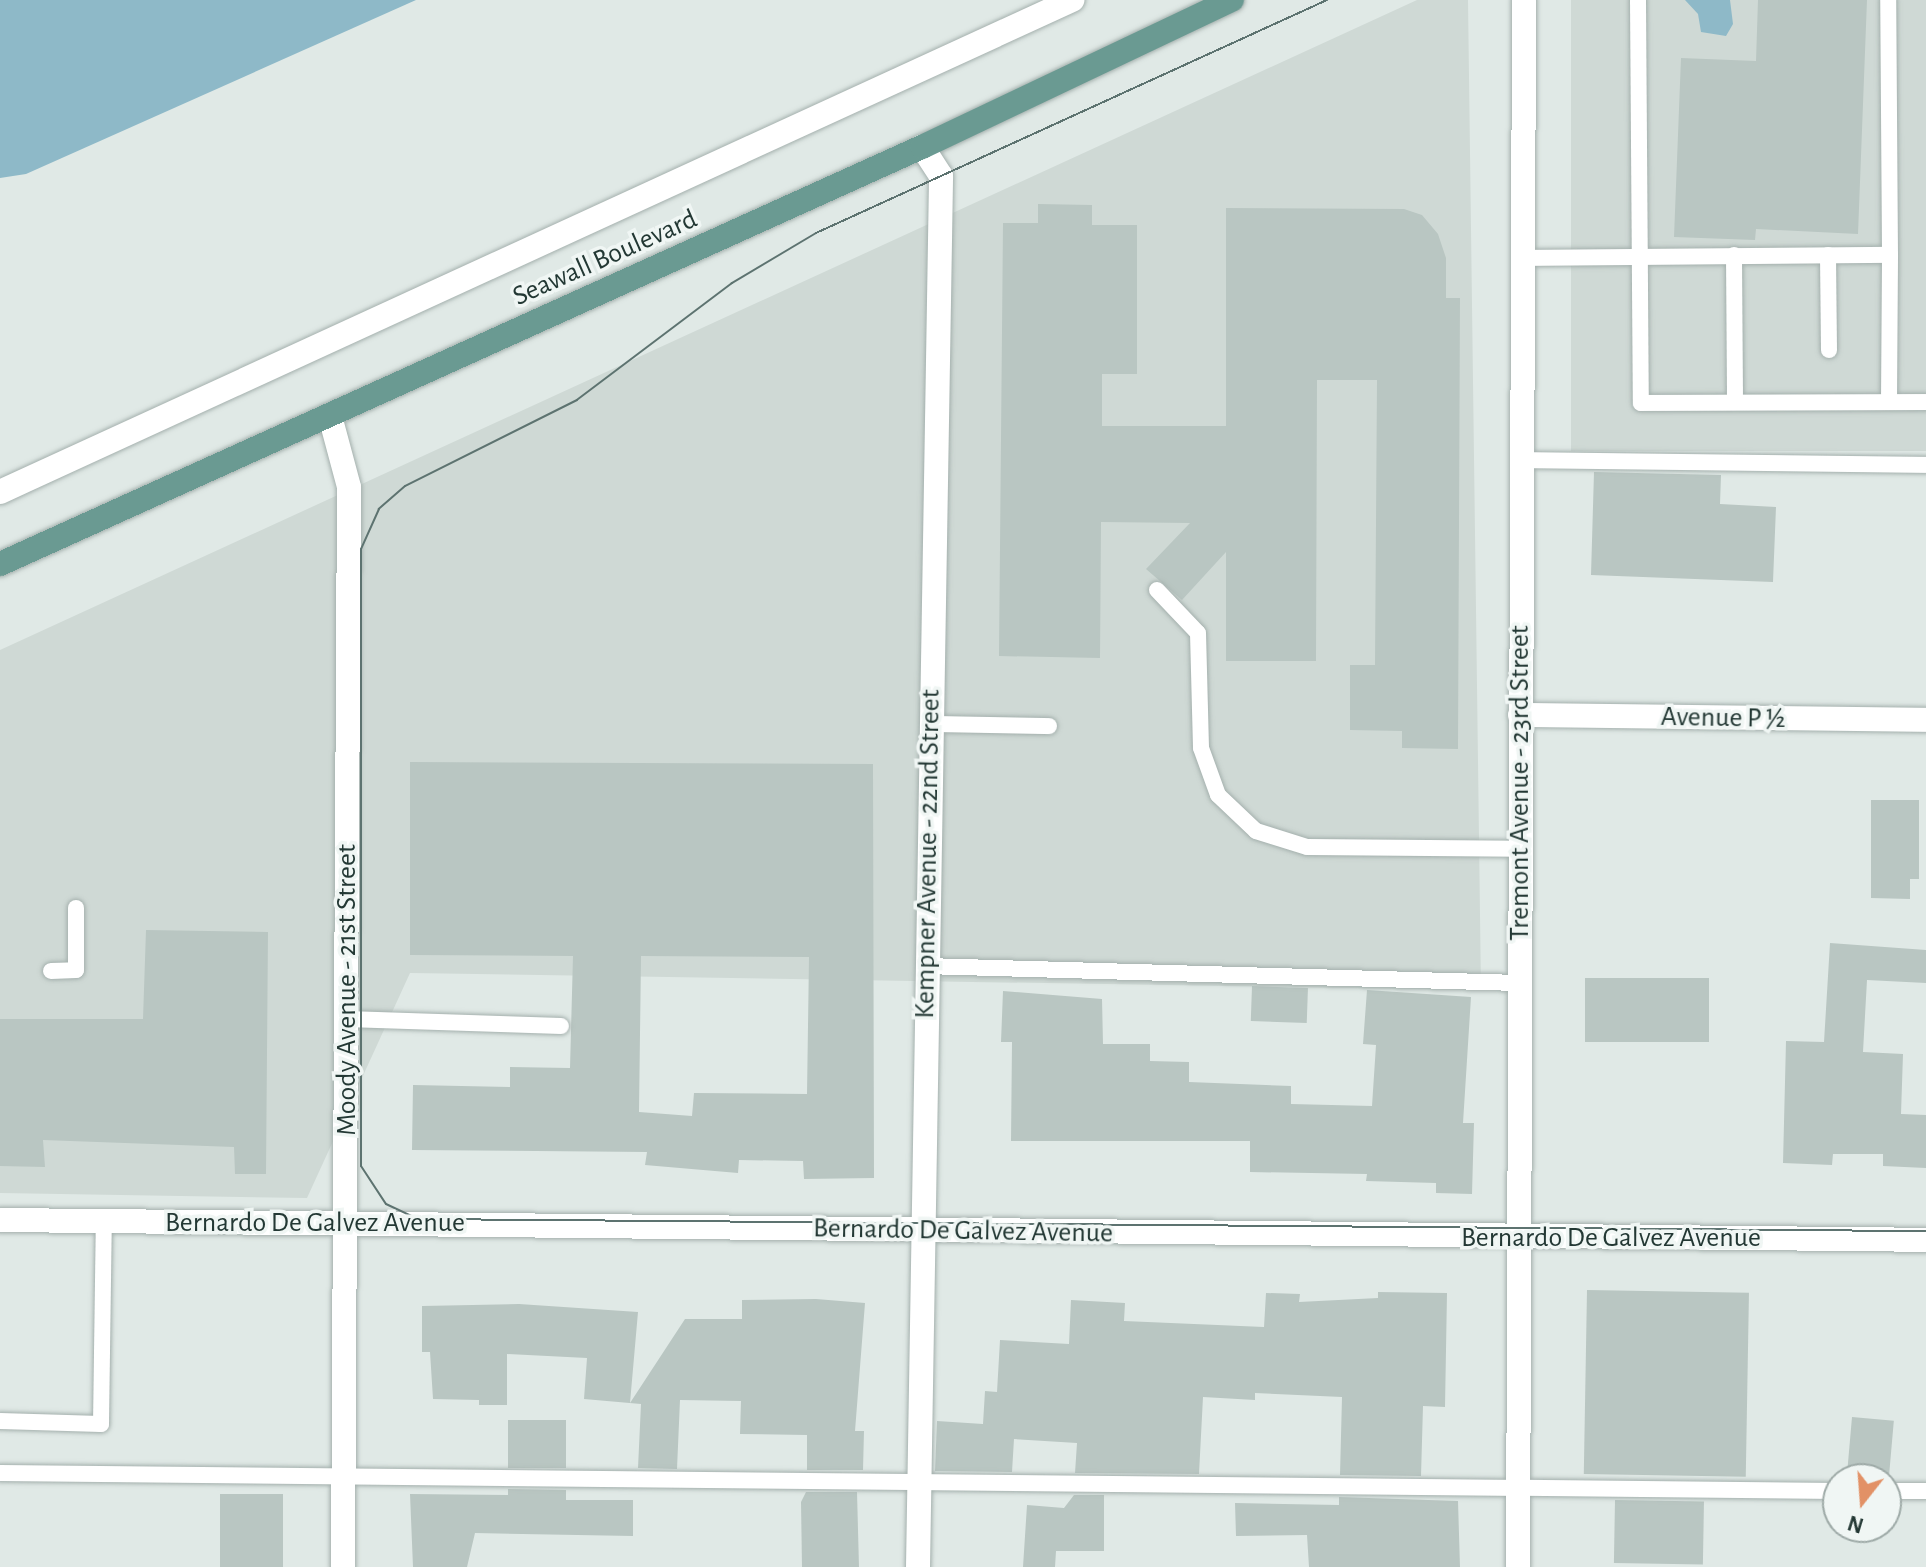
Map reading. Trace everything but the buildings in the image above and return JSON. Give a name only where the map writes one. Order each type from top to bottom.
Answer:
[{"type":"main road","name":"Seawall Boulevard","points":[[0,564],[922,147],[1232,0]]},
{"type":"street","points":[[0,492],[1072,0]]},
{"type":"street","name":"Tremont Avenue - 23rd Street","points":[[1518,1567],[1524,0]]},
{"type":"street","name":"Kempner Avenue - 22nd Street","points":[[918,1567],[925,966],[941,176],[922,147]]},
{"type":"street","name":"Moody Avenue - 21st Street","points":[[330,416],[349,487],[348,1224],[343,1567]]},
{"type":"street","name":"Avenue P ½","points":[[1520,715],[1926,720]]},
{"type":"street","name":"Bernardo De Galvez Avenue","points":[[0,1220],[1926,1240]]},
{"type":"lane","points":[[1638,0],[1641,403],[1926,402]]},
{"type":"lane","points":[[1888,0],[1889,402]]},
{"type":"lane","points":[[1734,255],[1735,402]]},
{"type":"lane","points":[[1828,255],[1829,350]]},
{"type":"lane","points":[[1524,258],[1890,255]]},
{"type":"lane","points":[[1522,460],[1926,465]]},
{"type":"lane","points":[[1157,590],[1198,633],[1201,748],[1218,795],[1256,831],[1307,847],[1519,849]]},
{"type":"lane","points":[[930,724],[1049,726]]},
{"type":"lane","points":[[51,971],[76,970],[76,908]]},
{"type":"lane","points":[[925,966],[1519,983]]},
{"type":"lane","points":[[347,1019],[561,1026]]},
{"type":"lane","points":[[0,1421],[101,1424],[104,1221]]},
{"type":"lane","points":[[0,1473],[1822,1491]]},
{"type":"lane","points":[[1902,1491],[1926,1491]]},
{"type":"shaded area","points":[[1417,0],[1468,0],[1481,990],[410,973],[307,1198],[0,1193],[0,650]]},
{"type":"shaded area","points":[[1571,0],[1926,0],[1926,451],[1571,451]]},
{"type":"water","points":[[0,0],[416,0],[26,174],[0,178]]},
{"type":"water","points":[[1685,0],[1730,0],[1733,24],[1726,36],[1701,32],[1698,14]]},
{"type":"tram line","points":[[1327,0],[816,233],[732,283],[577,400],[405,486],[379,509],[361,549],[361,1166],[386,1204],[418,1219],[1926,1231]]}]
